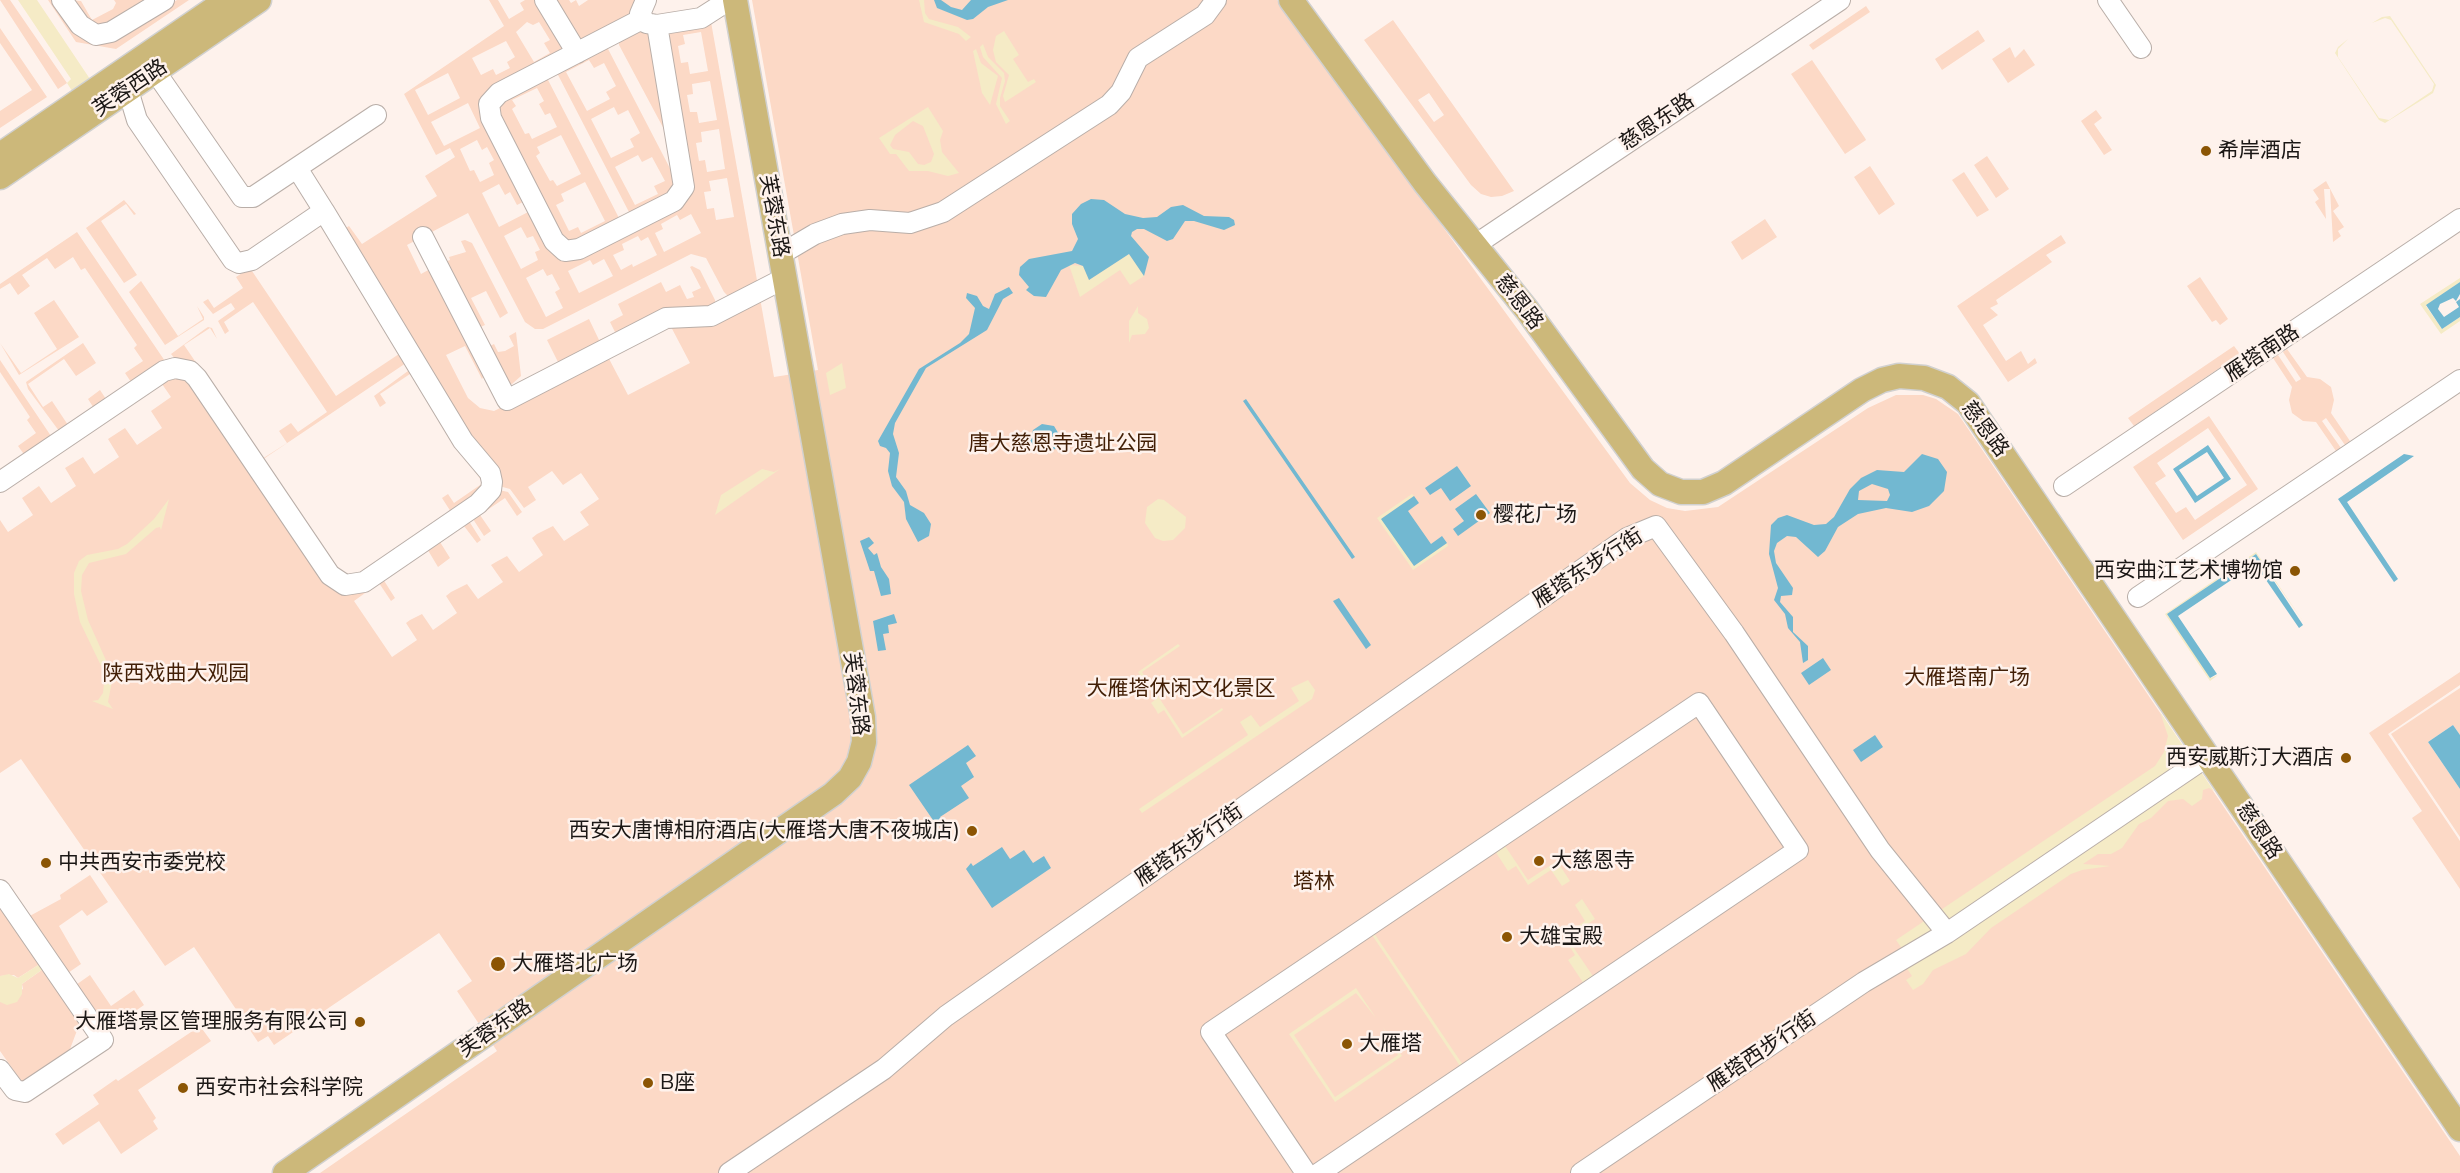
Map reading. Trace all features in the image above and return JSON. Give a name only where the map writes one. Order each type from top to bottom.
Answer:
[{"type":"main road","name":"芙蓉西路","points":[[150,64],[227,0]]},
{"type":"main road","name":"芙蓉西路","points":[[0,155],[259,0]]},
{"type":"main road","name":"芙蓉东路","points":[[285,1173],[834,794],[856,767],[864,742],[863,717],[735,0]]},
{"type":"main road","name":"慈恩路","points":[[1292,0],[1425,183],[1527,310],[1643,469],[1660,484],[1681,492],[1703,492],[1724,483],[1875,382],[1899,376],[1916,376],[1941,383],[1956,392],[1978,415],[2460,1129]]},
{"type":"main road","name":"芙蓉西路","points":[[0,177],[120,84]]},
{"type":"street","points":[[62,0],[87,32],[99,35],[120,27],[164,0]]},
{"type":"street","points":[[545,0],[577,53]]},
{"type":"street","points":[[648,15],[684,181],[682,192],[674,201],[572,252],[559,247],[554,241],[489,111],[489,104],[499,93],[648,15],[701,18],[729,0]]},
{"type":"street","points":[[781,254],[814,234],[842,224],[870,220],[910,223],[943,212],[1109,105],[1121,92],[1138,58],[1205,15],[1216,0]]},
{"type":"street","name":"慈恩东路","points":[[1475,245],[1840,0]]},
{"type":"street","points":[[2109,0],[2141,48]]},
{"type":"street","points":[[150,64],[238,195],[253,197],[376,115]]},
{"type":"street","points":[[120,84],[137,120],[233,260],[239,263],[252,260],[324,211]]},
{"type":"street","points":[[0,482],[164,371],[182,368],[197,378],[337,582],[355,585],[364,582],[486,498],[492,486],[490,472],[463,441],[297,168]]},
{"type":"street","name":"雁塔南路","points":[[2064,486],[2460,219]]},
{"type":"street","points":[[423,237],[507,400],[666,318],[711,316],[785,278]]},
{"type":"street","points":[[2138,597],[2460,380]]},
{"type":"street","name":"雁塔东步行街","points":[[729,1173],[884,1069],[954,1010],[1618,545],[1639,532],[1656,526],[1722,616],[1880,850],[1947,933]]},
{"type":"street","points":[[1306,1173],[1211,1032],[1699,703],[1798,850],[1319,1173]]},
{"type":"street","name":"雁塔西步行街","points":[[1581,1173],[1864,982],[1947,933],[2208,756]]},
{"type":"street","points":[[0,890],[104,1041],[25,1092],[15,1090],[0,1071]]},
{"type":"green space","points":[[0,0],[10,0],[67,83],[58,89]]},
{"type":"green space","points":[[48,0],[54,0],[80,35],[133,27],[177,0],[189,0],[116,49],[76,42]]},
{"type":"green space","points":[[71,0],[81,1],[92,20],[113,9],[116,3],[114,0],[151,0],[95,28]]},
{"type":"green space","name":"大雁塔休闲文化景区","points":[[489,0],[498,0],[509,19],[524,10],[520,3],[525,0],[539,0],[567,48],[488,96],[555,250],[682,202],[664,33],[711,22],[758,286],[730,298],[724,292],[706,258],[691,254],[543,329],[535,329],[525,322],[468,213],[407,245],[421,274],[432,268],[485,374],[482,379],[465,346],[446,355],[468,398],[480,408],[494,411],[607,355],[628,395],[690,363],[669,323],[760,298],[774,377],[818,370],[752,0],[1277,0],[1630,483],[1650,500],[1667,508],[1685,511],[1718,507],[1868,408],[1896,395],[1923,395],[1936,399],[1958,414],[2460,1156],[2460,1173],[320,1173],[497,1051],[457,991],[472,981],[439,933],[274,1045],[268,1036],[258,1042],[194,947],[165,966],[21,759],[0,773],[0,520],[8,532],[33,515],[22,498],[39,486],[51,503],[76,486],[65,468],[83,457],[94,474],[119,457],[108,439],[125,428],[137,445],[162,428],[151,411],[171,397],[162,384],[181,372],[328,579],[383,579],[395,598],[391,601],[379,583],[354,601],[392,657],[417,640],[406,623],[410,620],[422,614],[433,630],[457,613],[446,596],[451,592],[467,584],[478,599],[503,582],[491,565],[507,556],[519,572],[543,555],[532,538],[537,534],[553,526],[564,541],[589,525],[580,512],[599,499],[581,473],[563,485],[552,471],[528,487],[536,500],[524,508],[510,489],[499,486],[341,231],[349,226],[362,244],[437,196],[425,176],[455,157],[450,148],[436,155],[404,94],[504,26]],"holes":[[[527,22],[533,25],[539,22],[550,40],[544,43],[550,53],[534,62],[516,32]],[[701,32],[708,71],[690,74],[688,62],[681,63],[678,46],[685,44],[683,35]],[[506,41],[515,57],[507,62],[510,68],[496,75],[493,69],[481,75],[472,58]],[[448,73],[460,98],[428,115],[415,90]],[[710,81],[717,120],[699,123],[697,112],[690,112],[687,95],[693,94],[692,84]],[[468,103],[480,128],[444,146],[431,122]],[[719,129],[725,169],[707,172],[705,160],[699,161],[696,143],[702,142],[701,132]],[[477,140],[482,150],[487,147],[494,160],[489,163],[494,175],[480,182],[474,170],[470,171],[460,149]],[[727,178],[734,217],[716,220],[714,208],[707,209],[704,192],[711,191],[709,181]],[[499,184],[505,195],[510,192],[517,205],[527,200],[532,210],[499,227],[482,193]],[[691,214],[701,233],[664,252],[655,233],[663,229],[661,224],[677,215],[680,220]],[[521,227],[527,238],[533,236],[540,250],[535,252],[538,260],[521,269],[504,236]],[[638,236],[641,241],[648,237],[657,255],[633,267],[632,264],[621,270],[613,255],[624,250],[622,244]],[[604,259],[613,276],[579,293],[568,271],[590,260],[593,265]],[[543,269],[547,276],[552,274],[560,289],[555,292],[563,308],[546,317],[526,278]]]},
{"type":"green space","points":[[551,0],[569,0],[571,3],[576,0],[579,6],[588,0],[635,0],[632,17],[583,44]]},
{"type":"green space","points":[[1866,6],[1870,12],[1813,50],[1809,45]]},
{"type":"green space","points":[[1393,20],[1514,191],[1502,196],[1491,197],[1481,194],[1471,185],[1364,40]],"holes":[[[1429,93],[1444,115],[1434,122],[1418,100]]]},
{"type":"green space","points":[[0,28],[47,97],[0,128],[0,111],[32,90],[0,43]]},
{"type":"green space","points":[[637,28],[651,34],[666,133],[619,45],[619,40]]},
{"type":"green space","points":[[1978,30],[1985,41],[1942,70],[1935,59]]},
{"type":"green space","points":[[607,47],[676,180],[676,190],[630,214],[557,73]],"holes":[[[589,60],[594,68],[604,63],[616,86],[606,92],[610,99],[587,111],[566,72]],[[614,107],[618,115],[628,110],[640,133],[630,139],[634,147],[611,158],[591,119]],[[638,155],[642,162],[652,157],[665,181],[654,186],[658,194],[635,205],[615,167]]]},
{"type":"green space","points":[[2010,47],[2015,58],[2024,49],[2035,65],[2008,83],[1992,59]]},
{"type":"green space","points":[[1812,60],[1866,140],[1845,154],[1791,74]]},
{"type":"green space","points":[[547,78],[619,218],[566,245],[494,106]],"holes":[[[537,88],[544,101],[539,104],[545,115],[550,113],[557,127],[532,139],[529,133],[525,134],[512,109],[516,106],[512,100]],[[561,135],[581,174],[557,186],[553,180],[550,181],[536,156],[540,153],[537,147]],[[585,182],[605,221],[581,233],[578,227],[569,231],[556,205],[564,201],[561,194]]]},
{"type":"green space","points":[[2096,110],[2102,118],[2094,124],[2112,150],[2104,155],[2081,121]]},
{"type":"green space","points":[[1987,156],[2009,189],[1996,198],[1974,165]]},
{"type":"green space","points":[[1870,166],[1895,204],[1879,215],[1854,177]]},
{"type":"green space","points":[[1964,172],[1989,210],[1977,217],[1952,180]]},
{"type":"green space","points":[[2326,181],[2339,206],[2333,211],[2344,227],[2338,231],[2341,236],[2333,242],[2330,189],[2324,189],[2326,219],[2315,202],[2319,199],[2313,190]]},
{"type":"green space","points":[[124,200],[136,214],[134,215],[126,204],[101,221],[137,275],[124,283],[86,228]]},
{"type":"green space","points":[[1765,219],[1777,237],[1742,260],[1731,242]]},
{"type":"green space","points":[[77,232],[167,364],[62,435],[28,389],[26,382],[83,343],[96,363],[76,376],[64,359],[28,384],[43,407],[52,401],[70,428],[95,410],[88,399],[100,390],[108,402],[133,385],[125,373],[143,361],[134,348],[137,345],[85,268],[81,270],[73,257],[55,269],[47,258],[22,275],[30,286],[18,295],[10,283],[0,289],[0,284]]},
{"type":"green space","points":[[2061,235],[2066,243],[2046,255],[2052,262],[1996,300],[1998,304],[1990,308],[1998,315],[1983,325],[2006,361],[2021,351],[2028,364],[2035,358],[2037,363],[2008,382],[1957,306]]},
{"type":"green space","points":[[461,241],[472,243],[508,313],[500,318],[486,291],[471,298],[485,325],[476,329],[442,263],[450,260],[449,257],[466,252]]},
{"type":"green space","points":[[690,267],[700,270],[715,300],[715,306],[617,336],[610,322],[623,315],[618,304],[661,282],[666,292],[680,285],[687,299],[694,297],[692,292],[701,288]]},
{"type":"green space","points":[[250,268],[336,396],[405,350],[409,361],[259,462],[171,354],[208,327],[212,328],[217,339],[210,328],[184,345],[262,459],[287,443],[279,431],[291,423],[298,432],[327,412],[253,302],[224,322],[229,331],[225,334],[218,321],[235,309],[231,303],[213,314],[203,302],[208,299],[214,308],[243,288],[236,277]]},
{"type":"green space","points":[[2200,277],[2228,319],[2220,325],[2216,320],[2212,322],[2187,286]]},
{"type":"green space","points":[[141,281],[178,336],[203,319],[197,306],[204,320],[165,345],[129,292]]},
{"type":"green space","points":[[54,300],[79,337],[19,375],[0,343],[21,373],[57,349],[34,313]]},
{"type":"green space","points":[[589,319],[599,340],[609,336],[611,339],[560,366],[547,340]]},
{"type":"green space","points":[[516,332],[521,376],[512,384],[507,383],[486,348],[494,344],[498,352],[505,351],[514,346],[509,336]]},
{"type":"green space","points":[[2234,346],[2240,354],[2134,426],[2128,418]]},
{"type":"green space","points":[[2287,349],[2307,377],[2320,379],[2331,387],[2334,400],[2331,413],[2350,441],[2345,445],[2326,418],[2322,421],[2341,448],[2336,451],[2316,422],[2303,421],[2292,413],[2289,400],[2292,387],[2273,358],[2278,355],[2296,382],[2301,379],[2283,352]]},
{"type":"green space","points":[[0,360],[53,439],[26,457],[18,446],[36,433],[27,420],[30,417],[0,372]]},
{"type":"green space","points":[[412,368],[488,484],[451,512],[442,498],[448,494],[454,503],[483,483],[410,374],[380,394],[386,403],[380,407],[374,396]]},
{"type":"green space","points":[[2209,416],[2258,489],[2183,540],[2133,467]],"holes":[[[2208,428],[2247,485],[2195,520],[2186,507],[2176,513],[2155,483],[2166,476],[2157,463]]]},
{"type":"green space","points":[[499,490],[508,492],[522,512],[517,516],[505,498],[480,515],[491,531],[484,536],[471,516]]},
{"type":"green space","points":[[469,521],[481,540],[477,543],[464,526],[440,542],[450,558],[438,567],[426,547]]},
{"type":"green space","points":[[2460,672],[2460,685],[2388,734],[2460,841],[2460,889],[2412,818],[2422,811],[2369,733]]},
{"type":"green space","points":[[2460,688],[2460,735],[2453,725],[2428,742],[2460,789],[2460,837],[2391,734]]},
{"type":"green space","points":[[90,875],[108,902],[87,916],[82,910],[59,926],[81,964],[65,975],[26,918],[61,899],[60,895]]},
{"type":"green space","points":[[0,900],[43,962],[18,978],[14,975],[0,976]]},
{"type":"green space","points":[[46,967],[81,1020],[67,1057],[22,1082],[0,1051],[0,1002],[23,989],[22,984]]},
{"type":"green space","points":[[90,975],[111,1006],[134,990],[144,1005],[111,1028],[105,1029],[73,987]]},
{"type":"green space","points":[[200,1026],[211,1041],[138,1090],[156,1118],[153,1121],[158,1129],[121,1154],[99,1121],[63,1145],[55,1134],[99,1104],[93,1095]]},
{"type":"sand","points":[[18,0],[37,0],[92,82],[74,94],[67,83],[71,79]]},
{"type":"sand","points":[[919,0],[924,0],[925,13],[929,19],[958,27],[971,37],[966,41],[959,34],[924,22]]},
{"type":"sand","points":[[2390,16],[2436,85],[2433,93],[2385,123],[2379,120],[2335,53],[2338,47],[2348,39],[2338,49],[2338,57],[2379,118],[2389,120],[2432,91],[2434,84],[2391,20],[2385,18],[2372,23],[2382,17]]},
{"type":"sand","points":[[1004,31],[1019,55],[1013,59],[1028,82],[1034,79],[1036,82],[1005,102],[1003,96],[1009,75],[996,62],[993,50],[996,36]]},
{"type":"sand","points":[[983,44],[988,57],[1004,73],[1005,81],[1000,106],[1010,121],[1006,124],[996,104],[1002,78],[983,57],[980,47]]},
{"type":"sand","points":[[976,49],[981,63],[998,76],[990,105],[982,93],[973,51]]},
{"type":"sand","points":[[928,107],[943,131],[940,140],[942,152],[959,173],[948,176],[928,171],[909,171],[896,154],[890,154],[879,138]],"holes":[[[913,121],[923,126],[934,154],[931,162],[924,165],[918,164],[909,152],[893,149],[890,145],[895,135]]]},
{"type":"sand","points":[[1129,254],[1144,276],[1130,285],[1120,270],[1080,297],[1069,265],[1083,266],[1089,280]]},
{"type":"sand","points":[[2460,278],[2460,282],[2426,306],[2442,329],[2460,317],[2460,321],[2441,334],[2420,304]]},
{"type":"sand","points":[[1138,306],[1138,313],[1147,319],[1149,328],[1145,334],[1132,335],[1129,343],[1129,321]]},
{"type":"sand","points":[[842,363],[846,388],[830,395],[826,373]]},
{"type":"sand","points":[[762,469],[774,472],[780,469],[715,515],[721,495]]},
{"type":"sand","points":[[1412,494],[1414,496],[1382,518],[1414,566],[1447,543],[1448,546],[1413,570],[1377,518]]},
{"type":"sand","points":[[169,499],[161,530],[160,527],[156,528],[126,554],[89,563],[82,575],[81,591],[88,620],[113,676],[108,702],[113,709],[92,701],[98,700],[103,693],[105,674],[80,622],[74,594],[74,573],[79,561],[87,555],[118,549],[127,544],[154,519]]},
{"type":"sand","points":[[1158,499],[1164,500],[1186,517],[1185,528],[1173,540],[1163,541],[1155,538],[1145,523],[1147,507]]},
{"type":"sand","points":[[2256,552],[2305,624],[2256,554],[2167,614],[2211,678],[2218,675],[2210,681],[2165,614]]},
{"type":"sand","points":[[1178,644],[1180,646],[1142,672],[1183,734],[1222,708],[1223,710],[1182,738],[1164,710],[1158,714],[1151,703],[1156,699],[1138,672]]},
{"type":"sand","points":[[1308,680],[1315,690],[1312,699],[1142,813],[1139,809],[1248,735],[1240,722],[1251,715],[1260,727],[1299,701],[1291,688]]},
{"type":"sand","points":[[2160,712],[2214,791],[2209,788],[2203,790],[2202,799],[2192,806],[2183,799],[2168,801],[2151,818],[2139,824],[2122,848],[2111,854],[2098,854],[2083,864],[2110,866],[2071,874],[1991,928],[1966,954],[1933,970],[1923,984],[1913,990],[1906,980],[1912,976],[1897,954],[1903,950],[1896,940],[2155,766],[2164,752],[2168,736]]},
{"type":"sand","points":[[1503,843],[1528,880],[1557,861],[1570,881],[1562,886],[1551,870],[1528,885],[1516,866],[1508,871],[1495,851],[1374,933],[1463,1065],[1584,984],[1568,960],[1575,955],[1563,936],[1585,921],[1575,905],[1582,899],[1595,919],[1567,938],[1595,979],[1462,1069],[1370,932]]},
{"type":"sand","points":[[43,962],[46,967],[22,984],[22,994],[17,1002],[7,1005],[0,1002],[0,976],[9,974],[18,978]]},
{"type":"sand","points":[[1356,988],[1376,1018],[1356,993],[1294,1035],[1335,1097],[1398,1055],[1383,1027],[1402,1056],[1335,1102],[1289,1034]]},
{"type":"water","points":[[934,0],[941,0],[951,7],[962,10],[971,0],[1008,0],[988,7],[973,19],[967,20],[937,8]]},
{"type":"water","points":[[1091,199],[1104,200],[1125,214],[1143,218],[1157,217],[1171,207],[1183,205],[1204,216],[1229,217],[1234,220],[1235,225],[1224,230],[1194,221],[1185,221],[1173,239],[1167,241],[1144,229],[1137,229],[1132,232],[1131,236],[1149,257],[1144,276],[1129,254],[1089,280],[1083,266],[1075,263],[1061,270],[1046,297],[1034,296],[1026,290],[1029,287],[1019,275],[1020,267],[1029,259],[1072,251],[1078,239],[1072,224],[1072,214],[1081,204]]},
{"type":"water","points":[[2460,282],[2460,294],[2456,301],[2453,298],[2440,304],[2438,309],[2444,317],[2459,307],[2456,302],[2460,299],[2460,317],[2442,329],[2426,305]]},
{"type":"water","points":[[1009,287],[1013,293],[1003,299],[987,330],[926,368],[895,423],[893,434],[899,453],[896,477],[906,491],[910,505],[924,513],[931,524],[929,536],[918,542],[906,519],[904,502],[892,486],[888,471],[890,453],[886,448],[880,446],[878,441],[919,369],[960,343],[969,334],[975,308],[966,298],[967,293],[977,296],[983,306],[989,309],[995,294]]},
{"type":"water","points":[[1246,399],[1355,557],[1352,559],[1243,401]]},
{"type":"water","points":[[1042,424],[1054,426],[1060,436],[1058,447],[1047,454],[1036,451],[1030,441],[1033,430]]},
{"type":"water","points":[[2208,445],[2231,479],[2195,503],[2173,469]],"holes":[[[2207,452],[2224,478],[2197,496],[2179,470]]]},
{"type":"water","points":[[1922,454],[1938,459],[1947,472],[1944,491],[1929,506],[1912,512],[1886,508],[1858,514],[1838,527],[1825,551],[1818,557],[1796,537],[1787,536],[1777,543],[1774,551],[1776,563],[1793,588],[1792,595],[1781,596],[1780,602],[1793,617],[1793,632],[1808,646],[1808,660],[1803,663],[1800,642],[1788,628],[1785,614],[1774,600],[1778,588],[1769,554],[1771,525],[1778,518],[1787,515],[1814,525],[1826,524],[1834,517],[1850,489],[1861,478],[1877,470],[1904,472]],"holes":[[[1872,484],[1888,489],[1890,495],[1887,501],[1858,500],[1859,491]]]},
{"type":"water","points":[[2404,454],[2414,456],[2347,502],[2398,579],[2394,582],[2338,499]]},
{"type":"water","points":[[1457,466],[1471,486],[1450,501],[1441,488],[1430,495],[1425,488]]},
{"type":"water","points":[[1476,494],[1490,513],[1458,536],[1453,529],[1464,521],[1455,509]]},
{"type":"water","points":[[1414,496],[1419,503],[1408,511],[1431,544],[1442,536],[1447,543],[1414,566],[1381,519]]},
{"type":"water","points":[[869,537],[874,543],[868,548],[874,555],[877,553],[881,567],[889,579],[891,594],[881,596],[874,571],[870,571],[860,541]]},
{"type":"water","points":[[2256,554],[2303,625],[2299,628],[2255,564],[2178,616],[2217,674],[2210,678],[2167,614]]},
{"type":"water","points":[[1339,598],[1371,645],[1366,649],[1333,601]]},
{"type":"water","points":[[894,614],[897,623],[888,625],[889,633],[883,634],[886,650],[878,651],[873,621]]},
{"type":"water","points":[[1823,658],[1831,670],[1809,685],[1801,673]]},
{"type":"water","points":[[2453,725],[2460,735],[2460,789],[2428,742]]},
{"type":"water","points":[[1875,735],[1883,747],[1861,762],[1853,750]]},
{"type":"water","points":[[968,745],[976,756],[966,763],[974,777],[961,786],[969,798],[940,817],[943,821],[935,823],[909,785]]},
{"type":"water","points":[[1002,847],[1010,859],[1024,850],[1033,863],[1044,856],[1051,868],[992,908],[966,869],[971,863],[973,866]]},
{"type":"place","name":"希岸酒店","points":[[2206,151]]},
{"type":"place","name":"樱花广场","points":[[1481,515]]},
{"type":"place","name":"西安曲江艺术博物馆","points":[[2295,571]]},
{"type":"place","name":"西安威斯汀大酒店","points":[[2346,758]]},
{"type":"place","name":"西安大唐博相府酒店(大雁塔大唐不夜城店)","points":[[972,831]]},
{"type":"place","name":"大慈恩寺","points":[[1539,861]]},
{"type":"place","name":"中共西安市委党校","points":[[46,863]]},
{"type":"place","name":"大雄宝殿","points":[[1507,937]]},
{"type":"place","name":"大雁塔北广场","points":[[498,964]]},
{"type":"place","name":"大雁塔景区管理服务有限公司","points":[[360,1022]]},
{"type":"place","name":"大雁塔","points":[[1347,1044]]},
{"type":"place","name":"B座","points":[[648,1083]]},
{"type":"place","name":"西安市社会科学院","points":[[183,1088]]},
{"type":"park label","name":"唐大慈恩寺遗址公园","points":[[1063,444]]},
{"type":"park label","name":"陕西戏曲大观园","points":[[176,674]]},
{"type":"park label","name":"大雁塔南广场","points":[[1967,678]]},
{"type":"park label","name":"塔林","points":[[1314,882]]}]
